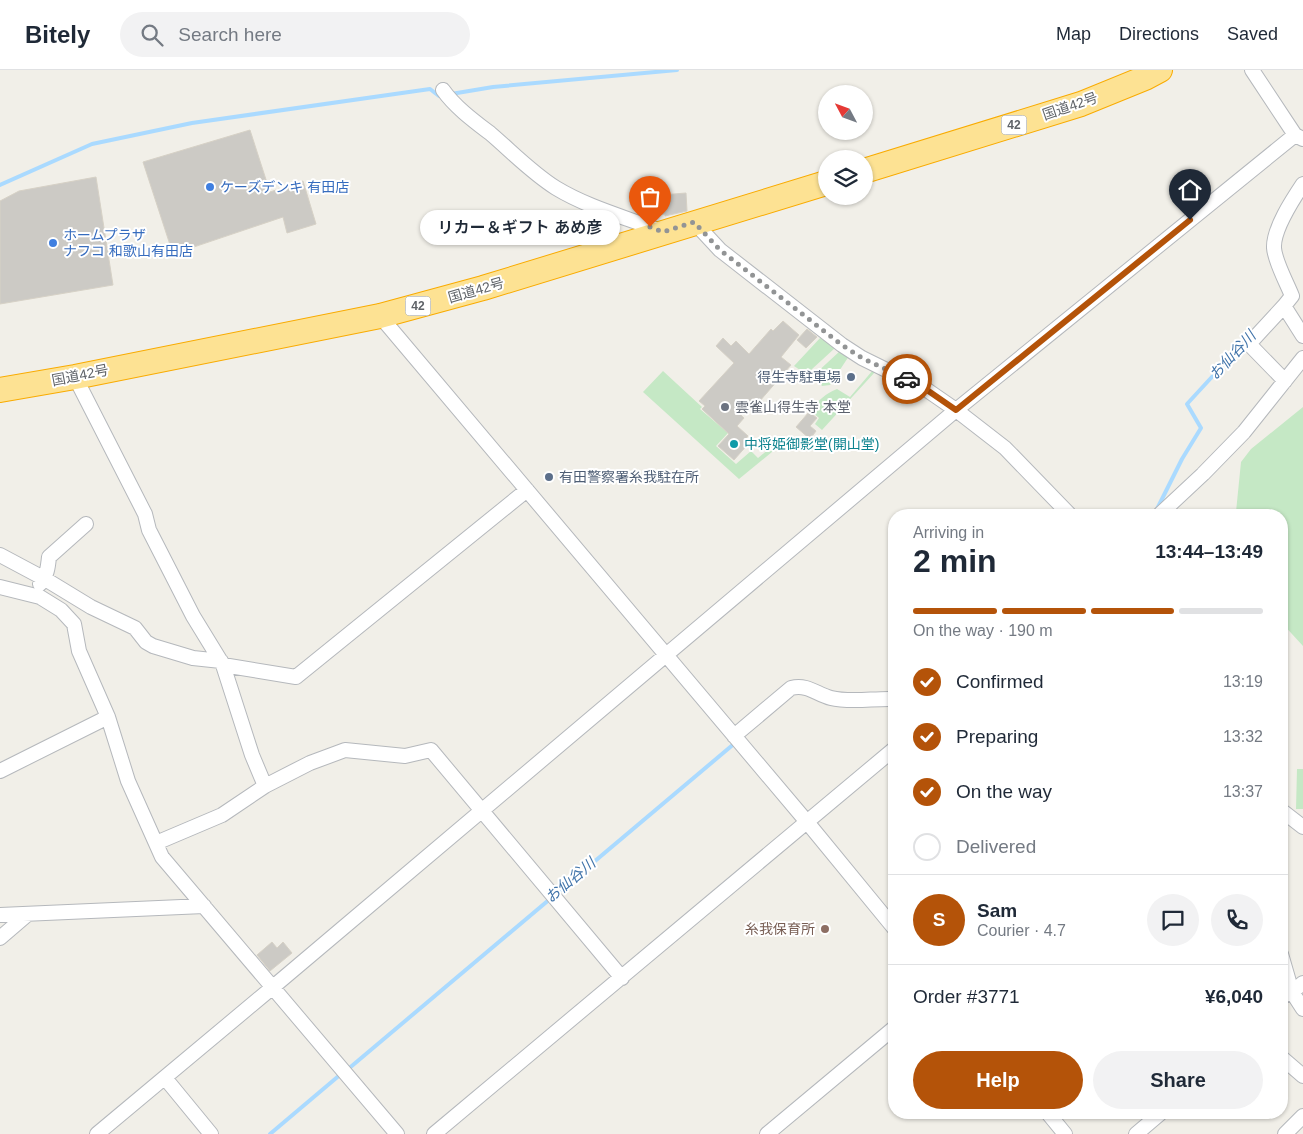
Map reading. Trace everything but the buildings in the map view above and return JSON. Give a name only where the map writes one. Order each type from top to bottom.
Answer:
[{"type":"highway","name":"国道42号","points":[[873,168],[1081,104],[1160,70]]},
{"type":"highway","name":"国道42号","points":[[0,390],[75,377],[380,316],[483,288],[818,185]]},
{"type":"street","points":[[97,1134],[274,987],[956,410],[1299,137],[1252,70]]},
{"type":"street","points":[[443,90],[461,109],[537,175],[558,189],[595,206],[663,232]]},
{"type":"street","points":[[1285,381],[1249,344],[1292,296],[1275,254],[1274,246],[1280,225],[1303,184]]},
{"type":"street","points":[[694,222],[720,250],[842,345],[862,358],[927,390],[956,410],[1005,448],[1064,509]]},
{"type":"street","points":[[1284,306],[1303,336]]},
{"type":"street","points":[[380,316],[888,921]]},
{"type":"street","points":[[1165,509],[1244,432],[1303,358]]},
{"type":"street","points":[[75,377],[145,514],[149,530],[193,616],[222,663],[252,755],[265,786]]},
{"type":"street","points":[[0,556],[45,579],[91,607],[135,628],[146,642],[153,646],[193,658],[296,677],[527,490]]},
{"type":"street","points":[[31,595],[45,579],[49,557],[86,524]]},
{"type":"street","points":[[0,586],[40,597],[61,610],[74,624],[80,651],[108,717],[128,781],[162,857],[398,1134]]},
{"type":"street","points":[[734,736],[791,688],[801,685],[832,698],[888,699]]},
{"type":"street","points":[[0,771],[108,717]]},
{"type":"street","points":[[156,843],[222,815],[265,786],[310,763],[345,750],[405,756],[431,750],[622,978]]},
{"type":"street","points":[[434,1134],[888,755]]},
{"type":"street","points":[[1288,815],[1303,827]]},
{"type":"street","points":[[0,915],[204,906]]},
{"type":"street","points":[[0,938],[28,914]]},
{"type":"street","points":[[1288,994],[1303,983]]},
{"type":"street","points":[[1288,997],[1303,1009]]},
{"type":"street","points":[[767,1134],[888,1033]]},
{"type":"street","points":[[1288,1063],[1303,1076]]},
{"type":"street","points":[[165,1078],[211,1134]]},
{"type":"street","points":[[1284,1134],[1303,1116]]},
{"type":"street","points":[[1053,1119],[1065,1134]]},
{"type":"street","points":[[1136,1134],[1154,1119]]},
{"type":"green space","points":[[821,337],[835,348],[799,381],[795,376],[800,370],[794,366]]},
{"type":"green space","points":[[840,351],[849,356],[830,385],[822,386],[814,375]]},
{"type":"green space","points":[[873,370],[875,372],[822,430],[815,424],[819,418],[810,410],[819,400],[837,389],[850,397]]},
{"type":"green space","points":[[663,371],[702,407],[700,409],[728,433],[716,446],[736,464],[751,451],[758,458],[775,444],[778,447],[739,479],[643,392]]},
{"type":"green space","points":[[1303,407],[1303,646],[1288,630],[1288,509],[1236,509],[1241,462],[1251,449]]},
{"type":"green space","points":[[1297,769],[1303,769],[1303,809],[1296,809]]},
{"type":"waterway","points":[[451,94],[493,87],[677,70]]},
{"type":"waterway","points":[[0,185],[92,144],[192,123],[430,89],[439,96],[441,95]]},
{"type":"waterway","name":"お仙谷川","points":[[1157,509],[1182,459],[1201,428],[1187,404],[1245,341]]},
{"type":"waterway","name":"お仙谷川","points":[[347,1070],[735,743]]},
{"type":"waterway","name":"お仙谷川","points":[[270,1134],[341,1074]]},
{"type":"way so far","points":[[650,227],[663,232],[694,222],[720,250],[842,345],[862,358],[907,379]]},
{"type":"place","name":"ケーズデンキ 有田店","points":[[210,187]]},
{"type":"place","name":"リカー＆ギフト あめ彦","points":[[650,227]]},
{"type":"place","name":"ホームプラザ ナフコ 和歌山有田店","points":[[53,243]]},
{"type":"place","name":"得生寺駐車場","points":[[851,377]]},
{"type":"place","name":"雲雀山得生寺 本堂","points":[[725,407]]},
{"type":"place","name":"中将姫御影堂(開山堂)","points":[[734,444]]},
{"type":"place","name":"有田警察署糸我駐在所","points":[[549,477]]},
{"type":"place","name":"糸我保育所","points":[[825,929]]},
{"type":"route","points":[[907,379],[956,410],[1190,220]]}]
